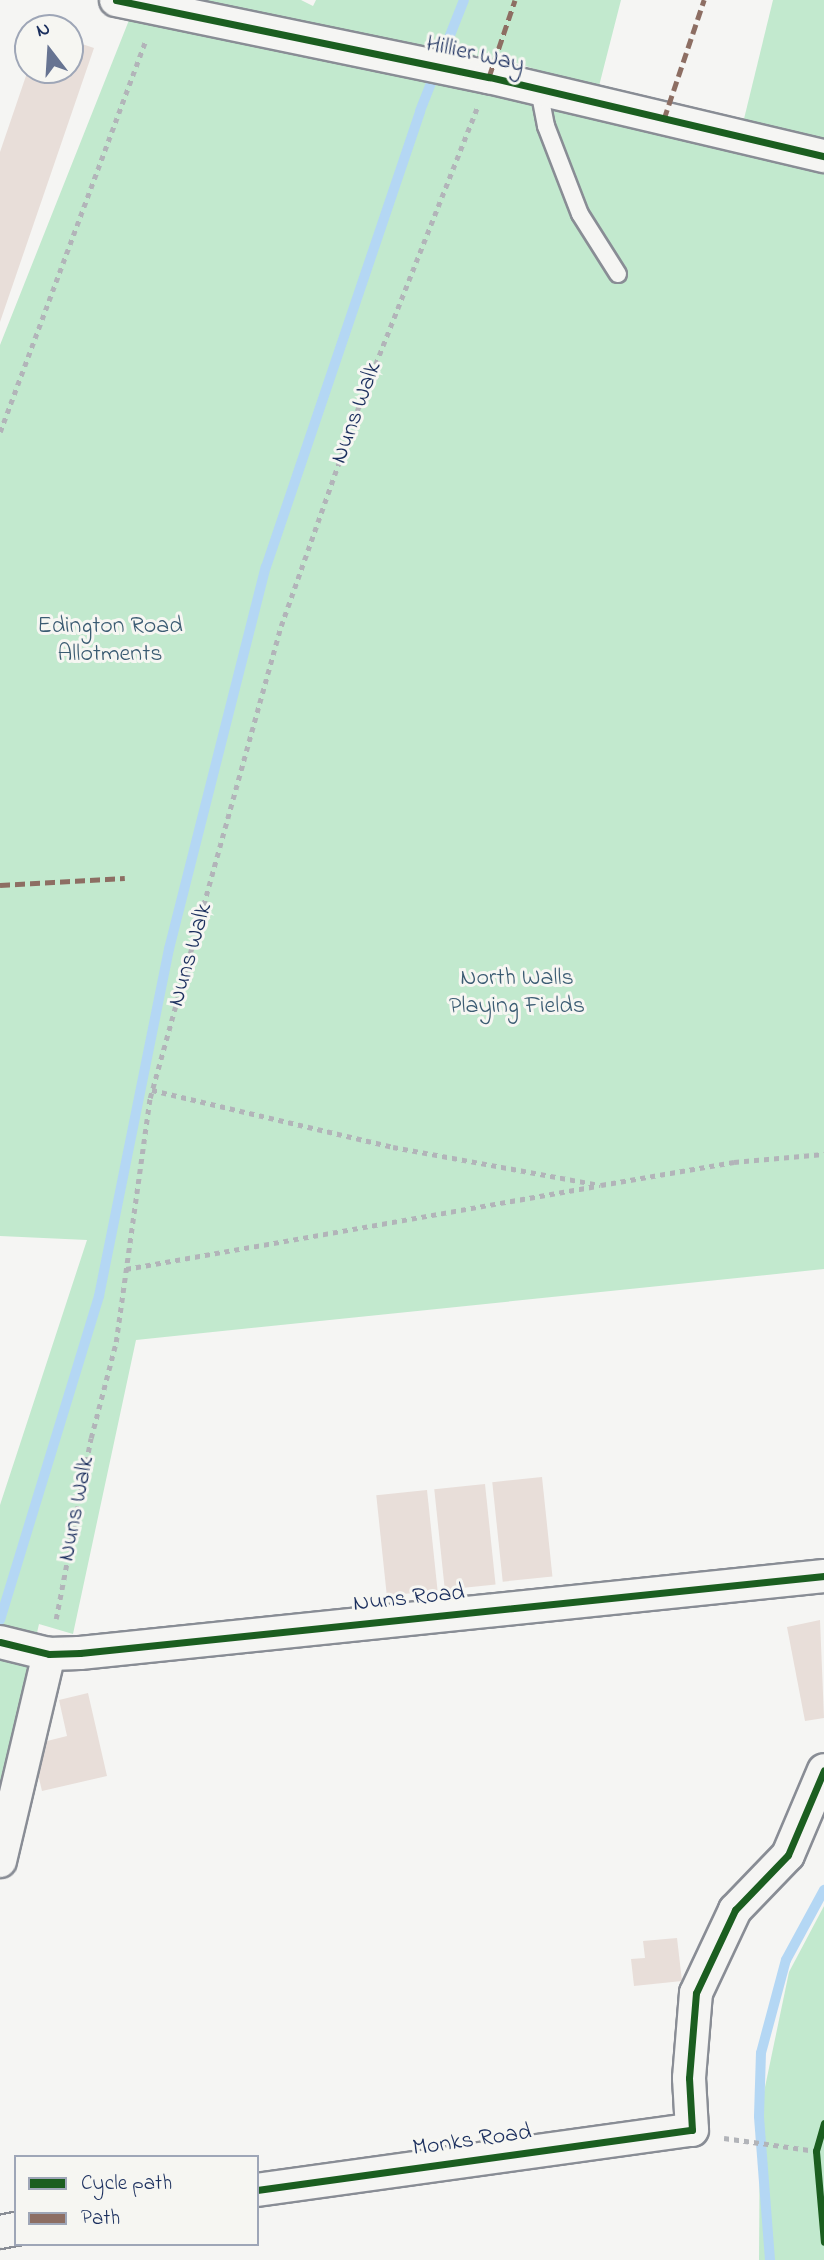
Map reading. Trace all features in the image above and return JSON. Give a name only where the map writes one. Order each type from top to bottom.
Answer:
[{"type":"street","name":"Hillier Way","points":[[116,0],[396,57],[824,156]]},
{"type":"street","name":"Nuns Road","points":[[0,1642],[49,1654],[824,1576]]},
{"type":"street","points":[[0,1861],[49,1654]]},
{"type":"street","name":"Monks Road","points":[[259,2190],[692,2130],[689,2078],[696,1993],[735,1910],[788,1855],[824,1770]]},
{"type":"lane","points":[[539,89],[547,126],[580,214],[618,274]]},
{"type":"path","points":[[0,432],[147,35]]},
{"type":"path","points":[[152,1090],[393,1147],[601,1185]]},
{"type":"path","points":[[126,1269],[734,1162],[824,1154]]},
{"type":"path","points":[[735,2140],[816,2151]]},
{"type":"path","points":[[817,2164],[816,2151],[819,2141]]},
{"type":"green space","name":"North Walls Playing Fields","points":[[137,0],[301,0],[313,6],[316,0],[621,0],[598,90],[504,59],[489,77],[824,156],[824,1269],[136,1340],[73,1634],[39,1624],[0,1797],[0,1505],[87,1240],[0,1236],[0,345]]},
{"type":"green space","points":[[773,0],[824,0],[824,143],[743,123]]},
{"type":"green space","points":[[824,1906],[824,2260],[759,2260],[760,2111],[789,1972]]},
{"type":"building","points":[[84,45],[94,48],[84,77]]},
{"type":"building","points":[[23,84],[82,84],[0,322],[0,152]]},
{"type":"building","points":[[542,1477],[552,1576],[503,1582],[492,1482]]},
{"type":"building","points":[[485,1484],[496,1584],[445,1590],[434,1489]]},
{"type":"building","points":[[427,1490],[438,1590],[387,1596],[376,1495]]},
{"type":"building","points":[[820,1620],[824,1718],[805,1721],[787,1627]]},
{"type":"building","points":[[88,1693],[107,1776],[42,1791],[31,1745],[67,1736],[59,1700]]},
{"type":"building","points":[[677,1938],[682,1981],[634,1986],[631,1959],[645,1958],[643,1941]]},
{"type":"waterway","points":[[0,1620],[99,1296],[169,949],[266,567],[420,111],[464,0]]},
{"type":"waterway","points":[[770,2260],[759,2116],[761,2053],[786,1960],[824,1890]]},
{"type":"marked path","points":[[489,77],[515,0]]},
{"type":"marked path","points":[[664,119],[704,0]]},
{"type":"marked path","points":[[0,885],[125,878]]},
{"type":"cycle path","points":[[116,0],[489,77],[824,156]]},
{"type":"cycle path","points":[[0,1642],[49,1654],[80,1653],[824,1576]]},
{"type":"cycle path","points":[[259,2190],[692,2130],[689,2078],[696,1993],[735,1910],[788,1855],[824,1770]]},
{"type":"cycle path","points":[[824,2123],[816,2151],[824,2242]]},
{"type":"park label","name":"Edington Road Allotments","points":[[110,641]]}]
